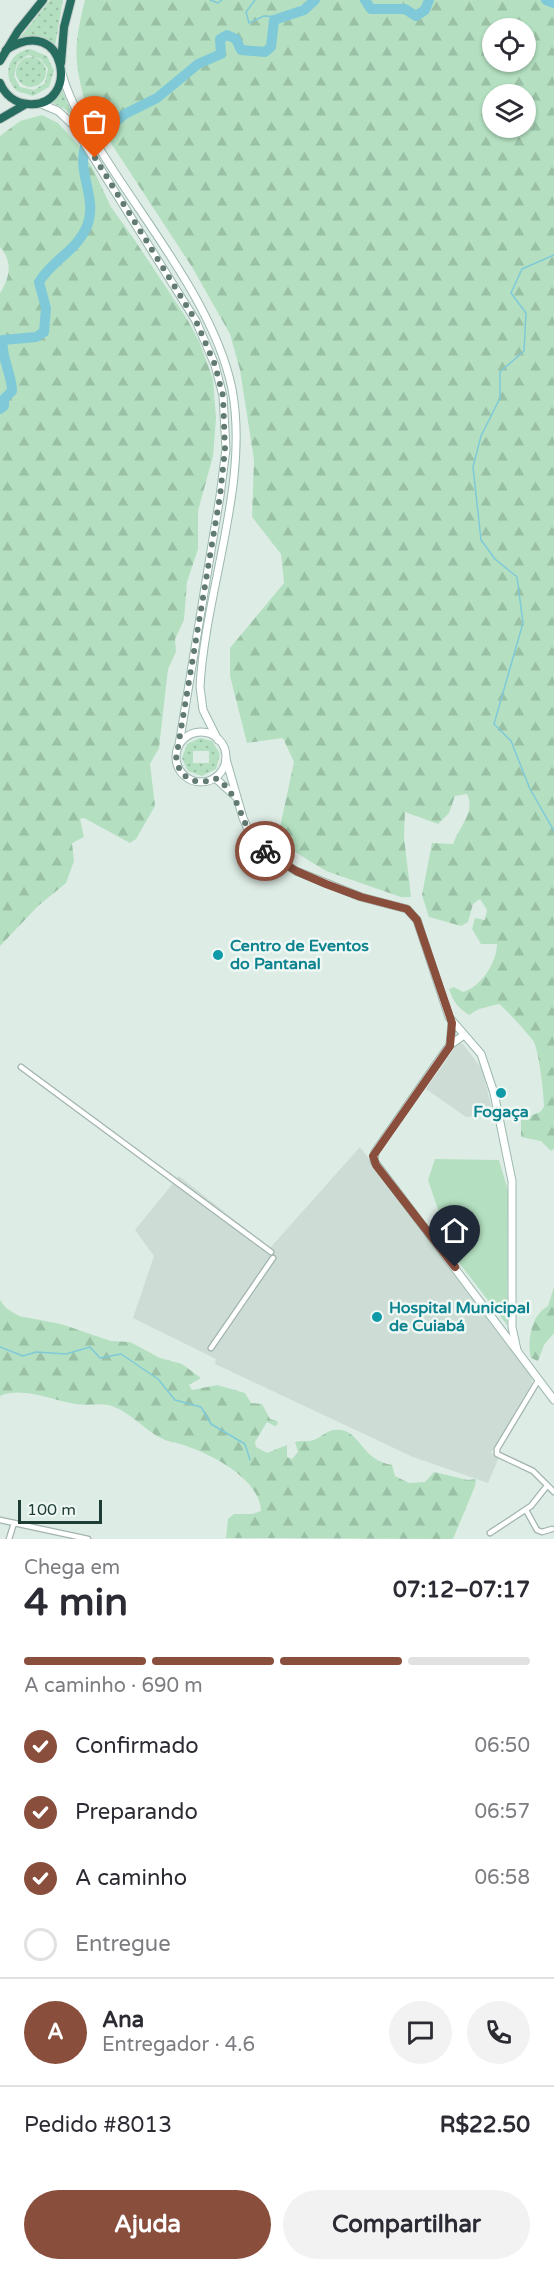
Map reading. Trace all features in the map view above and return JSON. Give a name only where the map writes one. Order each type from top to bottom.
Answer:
[{"type":"highway","points":[[0,61],[43,0]]},
{"type":"highway","points":[[0,119],[26,104],[39,103],[55,92],[62,74],[64,27],[71,0]]},
{"type":"highway","points":[[6,50],[20,42],[35,40],[49,46],[61,63]]},
{"type":"highway","points":[[0,83],[11,98],[26,104]]},
{"type":"main road","points":[[62,74],[95,158],[196,321],[215,365],[223,396],[225,449],[221,484],[177,763],[185,777],[201,782],[215,778],[224,768],[226,759]]},
{"type":"main road","points":[[39,103],[63,115],[102,153],[204,313],[224,358],[232,390],[235,450],[200,687],[203,710],[225,749],[236,798],[250,834],[261,848],[277,860],[326,884],[361,897],[407,909],[414,914],[452,1023],[450,1046]]},
{"type":"main road","points":[[179,745],[187,737],[197,733],[209,734],[218,740]]},
{"type":"main road","points":[[215,778],[236,798]]},
{"type":"main road","points":[[452,1023],[486,1063],[510,1172],[513,1217],[512,1327],[517,1350]]},
{"type":"main road","points":[[464,1035],[450,1046],[375,1152],[374,1161],[554,1400]]},
{"type":"main road","points":[[503,1331],[512,1327]]},
{"type":"street","points":[[21,1067],[272,1255],[211,1348]]},
{"type":"street","points":[[539,1379],[497,1449],[497,1454],[533,1472],[546,1487],[554,1492]]},
{"type":"street","points":[[490,1533],[526,1510],[546,1487]]},
{"type":"street","points":[[526,1510],[537,1530],[542,1532],[552,1529]]},
{"type":"street","points":[[0,1520],[88,1539]]},
{"type":"street","points":[[9,1539],[14,1522]]},
{"type":"shaded area","points":[[458,1043],[463,1044],[482,1069],[493,1113],[466,1117],[426,1089]]},
{"type":"shaded area","points":[[360,1147],[531,1372],[532,1383],[491,1453],[499,1457],[488,1483],[413,1457],[215,1364],[216,1359],[133,1318],[154,1256],[135,1230],[179,1176],[270,1248]]},
{"type":"green space","points":[[50,0],[63,0],[55,46],[34,37],[19,39]]},
{"type":"green space","points":[[85,0],[554,0],[554,1149],[551,1151],[541,1141],[521,1137],[521,1106],[526,1106],[530,1116],[540,1112],[544,1107],[541,1074],[534,1042],[499,1004],[479,1009],[469,1015],[456,1004],[449,989],[454,987],[463,992],[470,989],[482,979],[491,966],[497,944],[481,944],[472,929],[475,918],[485,920],[487,910],[480,899],[473,904],[468,922],[461,926],[429,917],[422,895],[432,843],[453,844],[468,813],[467,794],[455,796],[449,813],[438,824],[405,812],[404,837],[411,897],[401,897],[326,871],[284,845],[280,827],[294,762],[283,738],[247,743],[230,676],[230,648],[284,583],[281,554],[252,517],[254,460],[240,370],[230,334],[192,267],[86,105],[77,64],[77,41]]},
{"type":"green space","points":[[30,49],[47,56],[54,71],[49,87],[33,96],[17,91],[9,79],[9,66],[16,55]],"holes":[[[28,55],[41,59],[48,69],[45,83],[34,90],[20,87],[14,76],[17,63]]]},
{"type":"green space","points":[[31,57],[42,61],[46,72],[42,83],[31,87],[20,83],[16,72],[20,61]]},
{"type":"green space","points":[[62,90],[74,118],[65,109],[51,102]]},
{"type":"green space","points":[[42,115],[58,123],[80,147],[111,207],[187,319],[199,341],[213,379],[216,418],[213,456],[198,511],[198,549],[187,582],[184,620],[175,639],[176,652],[168,669],[159,748],[150,764],[155,806],[136,839],[130,843],[84,818],[80,819],[84,837],[72,843],[74,861],[66,883],[38,906],[0,946],[0,293],[9,270],[7,258],[0,247],[0,136],[20,121]]},
{"type":"green space","points":[[200,738],[212,741],[220,754],[216,769],[202,776],[188,771],[182,758],[187,744]],"holes":[[[193,751],[209,751],[209,763],[193,763]]]},
{"type":"green space","points":[[435,1159],[499,1160],[508,1191],[507,1325],[437,1234],[444,1227],[428,1180]]},
{"type":"green space","points":[[554,1287],[554,1333],[544,1345],[538,1361],[531,1358],[530,1336],[534,1322],[542,1310],[548,1306]]},
{"type":"green space","points":[[0,1300],[6,1308],[19,1316],[61,1324],[111,1341],[130,1342],[160,1358],[182,1364],[201,1378],[189,1385],[192,1390],[217,1385],[245,1393],[251,1403],[262,1404],[270,1419],[277,1421],[278,1424],[275,1426],[267,1422],[255,1442],[256,1447],[267,1453],[287,1445],[287,1457],[292,1459],[298,1452],[295,1442],[314,1440],[330,1431],[340,1430],[348,1432],[372,1456],[392,1465],[395,1476],[409,1483],[425,1482],[434,1472],[468,1480],[476,1479],[453,1539],[226,1538],[228,1519],[234,1514],[252,1514],[261,1511],[252,1488],[231,1468],[204,1453],[163,1439],[130,1416],[108,1405],[76,1404],[28,1393],[9,1393],[0,1396]]},
{"type":"waterway","points":[[210,0],[218,3],[222,0]]},
{"type":"waterway","points":[[255,0],[246,12],[249,23],[264,16],[283,17]]},
{"type":"waterway","points":[[0,409],[4,406],[4,399],[12,391],[3,352],[3,340],[36,337],[44,332],[46,308],[39,282],[51,267],[71,249],[83,235],[87,226],[90,206],[83,167],[85,147],[125,114],[157,98],[198,64],[221,54],[220,39],[227,35],[236,39],[241,50],[265,52],[271,47],[274,20],[304,10],[315,0]]},
{"type":"waterway","points":[[365,0],[371,9],[405,9],[416,16],[425,10],[429,0]]},
{"type":"waterway","points":[[546,0],[554,3]]},
{"type":"waterway","points":[[554,255],[522,269],[511,293],[526,313],[524,351],[500,372],[500,398],[481,436],[473,467],[481,540],[495,559],[517,577],[523,623],[494,724],[511,741],[530,789],[554,831]]},
{"type":"waterway","points":[[0,1347],[23,1356],[36,1352],[66,1354],[90,1347],[100,1358],[121,1354],[158,1379],[175,1400],[201,1407],[211,1424],[245,1444],[250,1460]]},
{"type":"way so far","points":[[95,158],[196,321],[207,342],[223,396],[226,422],[220,496],[176,759],[180,771],[189,779],[201,782],[215,778],[225,785],[236,798],[250,834],[265,851]]},
{"type":"place","name":"Centro de Eventos do Pantanal","points":[[218,955]]},
{"type":"place","name":"Fogaça","points":[[501,1093]]},
{"type":"place","name":"Hospital Municipal de Cuiabá","points":[[377,1317]]},
{"type":"route","points":[[265,851],[296,871],[326,884],[361,897],[407,909],[414,914],[417,920],[440,984],[448,1017],[452,1023],[450,1046],[373,1156],[376,1165],[455,1267]]}]
